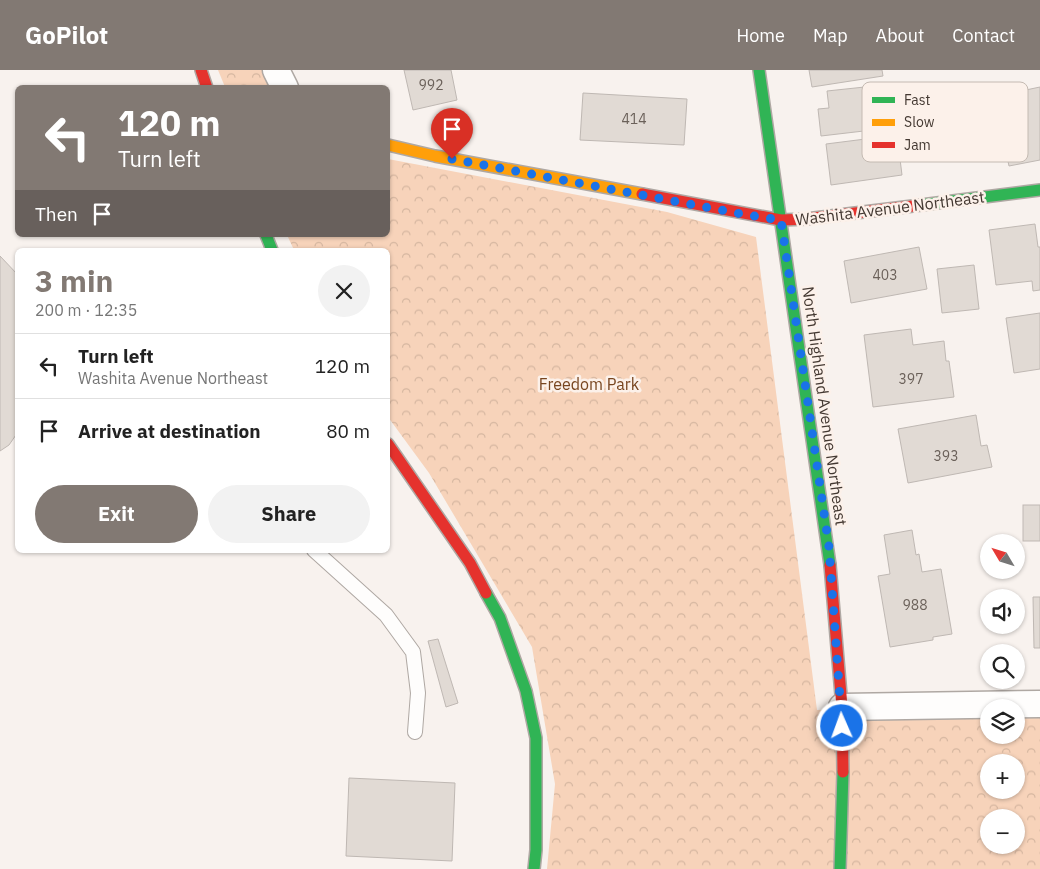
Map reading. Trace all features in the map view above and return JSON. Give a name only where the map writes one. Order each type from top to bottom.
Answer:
[{"type":"main road","points":[[201,70],[206,85]]},
{"type":"main road","name":"North Highland Avenue Northeast","points":[[759,70],[829,547],[842,707],[843,796],[840,869]]},
{"type":"main road","name":"Washita Avenue Northeast","points":[[390,145],[435,156],[781,220],[806,219],[1040,190]]},
{"type":"main road","points":[[390,447],[470,563],[500,618],[526,691],[536,738],[534,869]]},
{"type":"street","points":[[842,707],[1040,704]]},
{"type":"lane","points":[[317,553],[386,615],[413,652],[418,693],[416,732]]},
{"type":"green space","points":[[218,70],[273,70],[279,85],[224,85]]},
{"type":"green space","name":"Freedom Park","points":[[390,159],[667,212],[756,237],[817,710],[980,705],[980,744],[1025,744],[1025,703],[1040,703],[1040,869],[547,869],[555,784],[532,647],[429,473],[390,420],[390,248],[293,248],[288,237],[390,237]]},
{"type":"building","points":[[404,70],[451,70],[457,100],[413,110]]},
{"type":"building","points":[[809,70],[882,70],[883,76],[812,87]]},
{"type":"building","points":[[862,87],[862,131],[821,136],[818,109],[829,108],[827,91]]},
{"type":"building","points":[[1040,87],[1040,160],[1009,166],[1008,162],[1028,162],[1028,90]]},
{"type":"building","points":[[583,93],[687,99],[684,145],[580,140]]},
{"type":"building","points":[[862,139],[862,162],[900,162],[902,175],[831,185],[826,144]]},
{"type":"building","points":[[1035,224],[1038,247],[1040,247],[1040,290],[1033,291],[1032,281],[996,285],[989,230]]},
{"type":"building","points":[[919,247],[927,289],[851,303],[844,261]]},
{"type":"building","points":[[0,256],[15,272],[15,436],[9,445],[0,451]]},
{"type":"building","points":[[974,265],[979,309],[942,313],[937,269]]},
{"type":"building","points":[[1040,313],[1040,369],[1014,373],[1006,318]]},
{"type":"building","points":[[911,329],[913,345],[944,341],[946,361],[949,361],[954,397],[873,407],[864,335]]},
{"type":"building","points":[[976,415],[981,446],[987,445],[992,467],[908,483],[898,429]]},
{"type":"building","points":[[1023,505],[1040,505],[1040,541],[1025,541],[1025,534],[1023,534]]},
{"type":"building","points":[[912,530],[916,555],[919,554],[922,572],[941,569],[952,634],[933,637],[933,640],[890,647],[878,576],[890,574],[884,535]]},
{"type":"building","points":[[1033,597],[1040,597],[1040,648],[1034,648]]},
{"type":"building","points":[[438,639],[458,703],[446,707],[428,641]]},
{"type":"building","points":[[349,778],[455,783],[452,861],[346,856]]},
{"type":"traffic: fast","points":[[759,70],[830,565]]},
{"type":"traffic: fast","points":[[921,205],[1040,190]]},
{"type":"traffic: fast","points":[[267,237],[271,248]]},
{"type":"traffic: fast","points":[[486,593],[500,618],[526,691],[536,738],[536,850],[534,869]]},
{"type":"traffic: fast","points":[[840,869],[843,772]]},
{"type":"traffic: slow","points":[[390,145],[435,156],[642,194]]},
{"type":"traffic: jam","points":[[201,70],[206,85]]},
{"type":"traffic: jam","points":[[642,194],[781,220],[806,219],[921,205]]},
{"type":"traffic: jam","points":[[390,447],[470,563],[486,593]]},
{"type":"traffic: jam","points":[[830,565],[842,707],[843,772]]},
{"type":"route","points":[[452,159],[781,220],[829,547],[842,726]]}]
